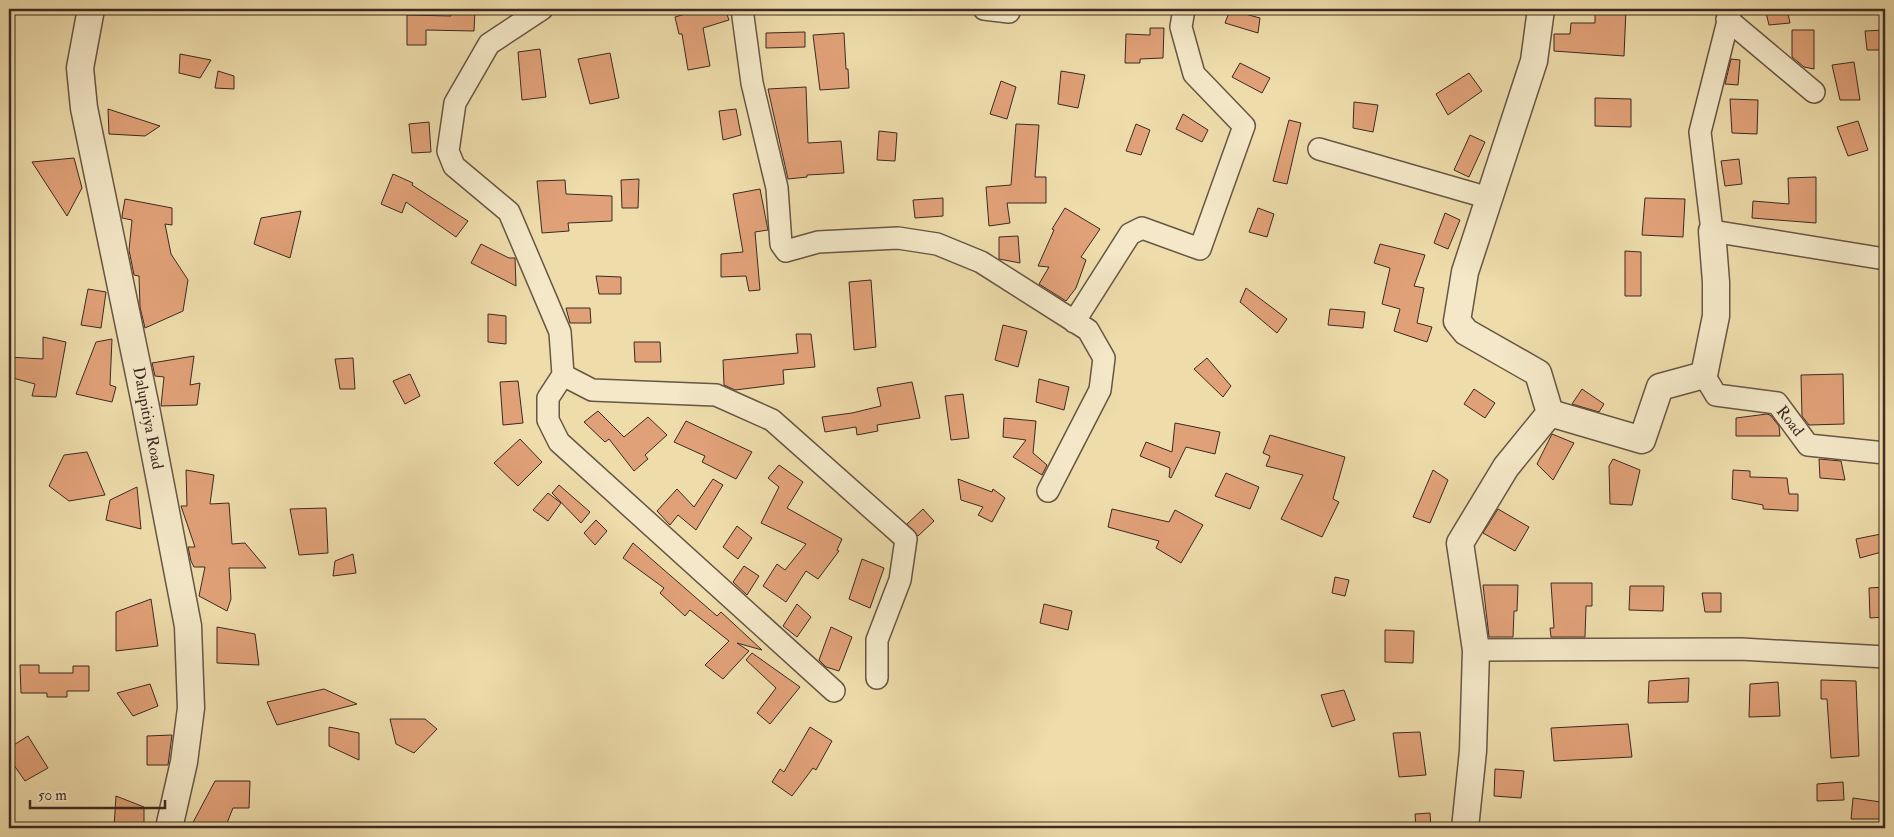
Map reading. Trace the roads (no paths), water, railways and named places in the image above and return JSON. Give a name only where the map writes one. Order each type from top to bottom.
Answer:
[{"type":"street","name":"Dalupitiya Road","points":[[91,9],[80,68],[84,108],[146,408],[188,626],[191,708],[184,762],[169,828]]},
{"type":"street","points":[[542,9],[489,44],[455,103],[448,151],[454,166],[509,212],[560,332],[563,375],[548,398],[548,420],[558,442],[834,691]]},
{"type":"street","points":[[742,9],[752,83],[778,188],[781,244],[786,252],[818,242],[898,238],[937,244],[981,262],[1088,330],[1104,358],[1100,390],[1048,491]]},
{"type":"street","points":[[984,9],[1009,12]]},
{"type":"street","points":[[1074,322],[1130,234],[1142,228],[1200,249],[1244,126],[1194,74],[1181,27],[1184,9]]},
{"type":"street","points":[[1541,9],[1534,61],[1465,272],[1457,321],[1466,332],[1538,373],[1550,413]]},
{"type":"street","points":[[1550,413],[1642,440],[1660,387],[1704,375],[1716,316],[1716,282],[1700,132],[1729,14],[1814,92]]},
{"type":"street","points":[[1319,149],[1490,198]]},
{"type":"street","points":[[1712,231],[1885,259]]},
{"type":"street","points":[[563,375],[592,390],[716,396],[772,420],[906,539],[900,580],[877,640],[877,678]]},
{"type":"street","name":"Road","points":[[1704,375],[1716,395],[1777,403],[1808,445],[1885,453]]},
{"type":"street","points":[[1465,828],[1473,751],[1476,650],[1460,543],[1506,467],[1550,413]]},
{"type":"street","points":[[1476,650],[1742,649],[1885,657]]}]
